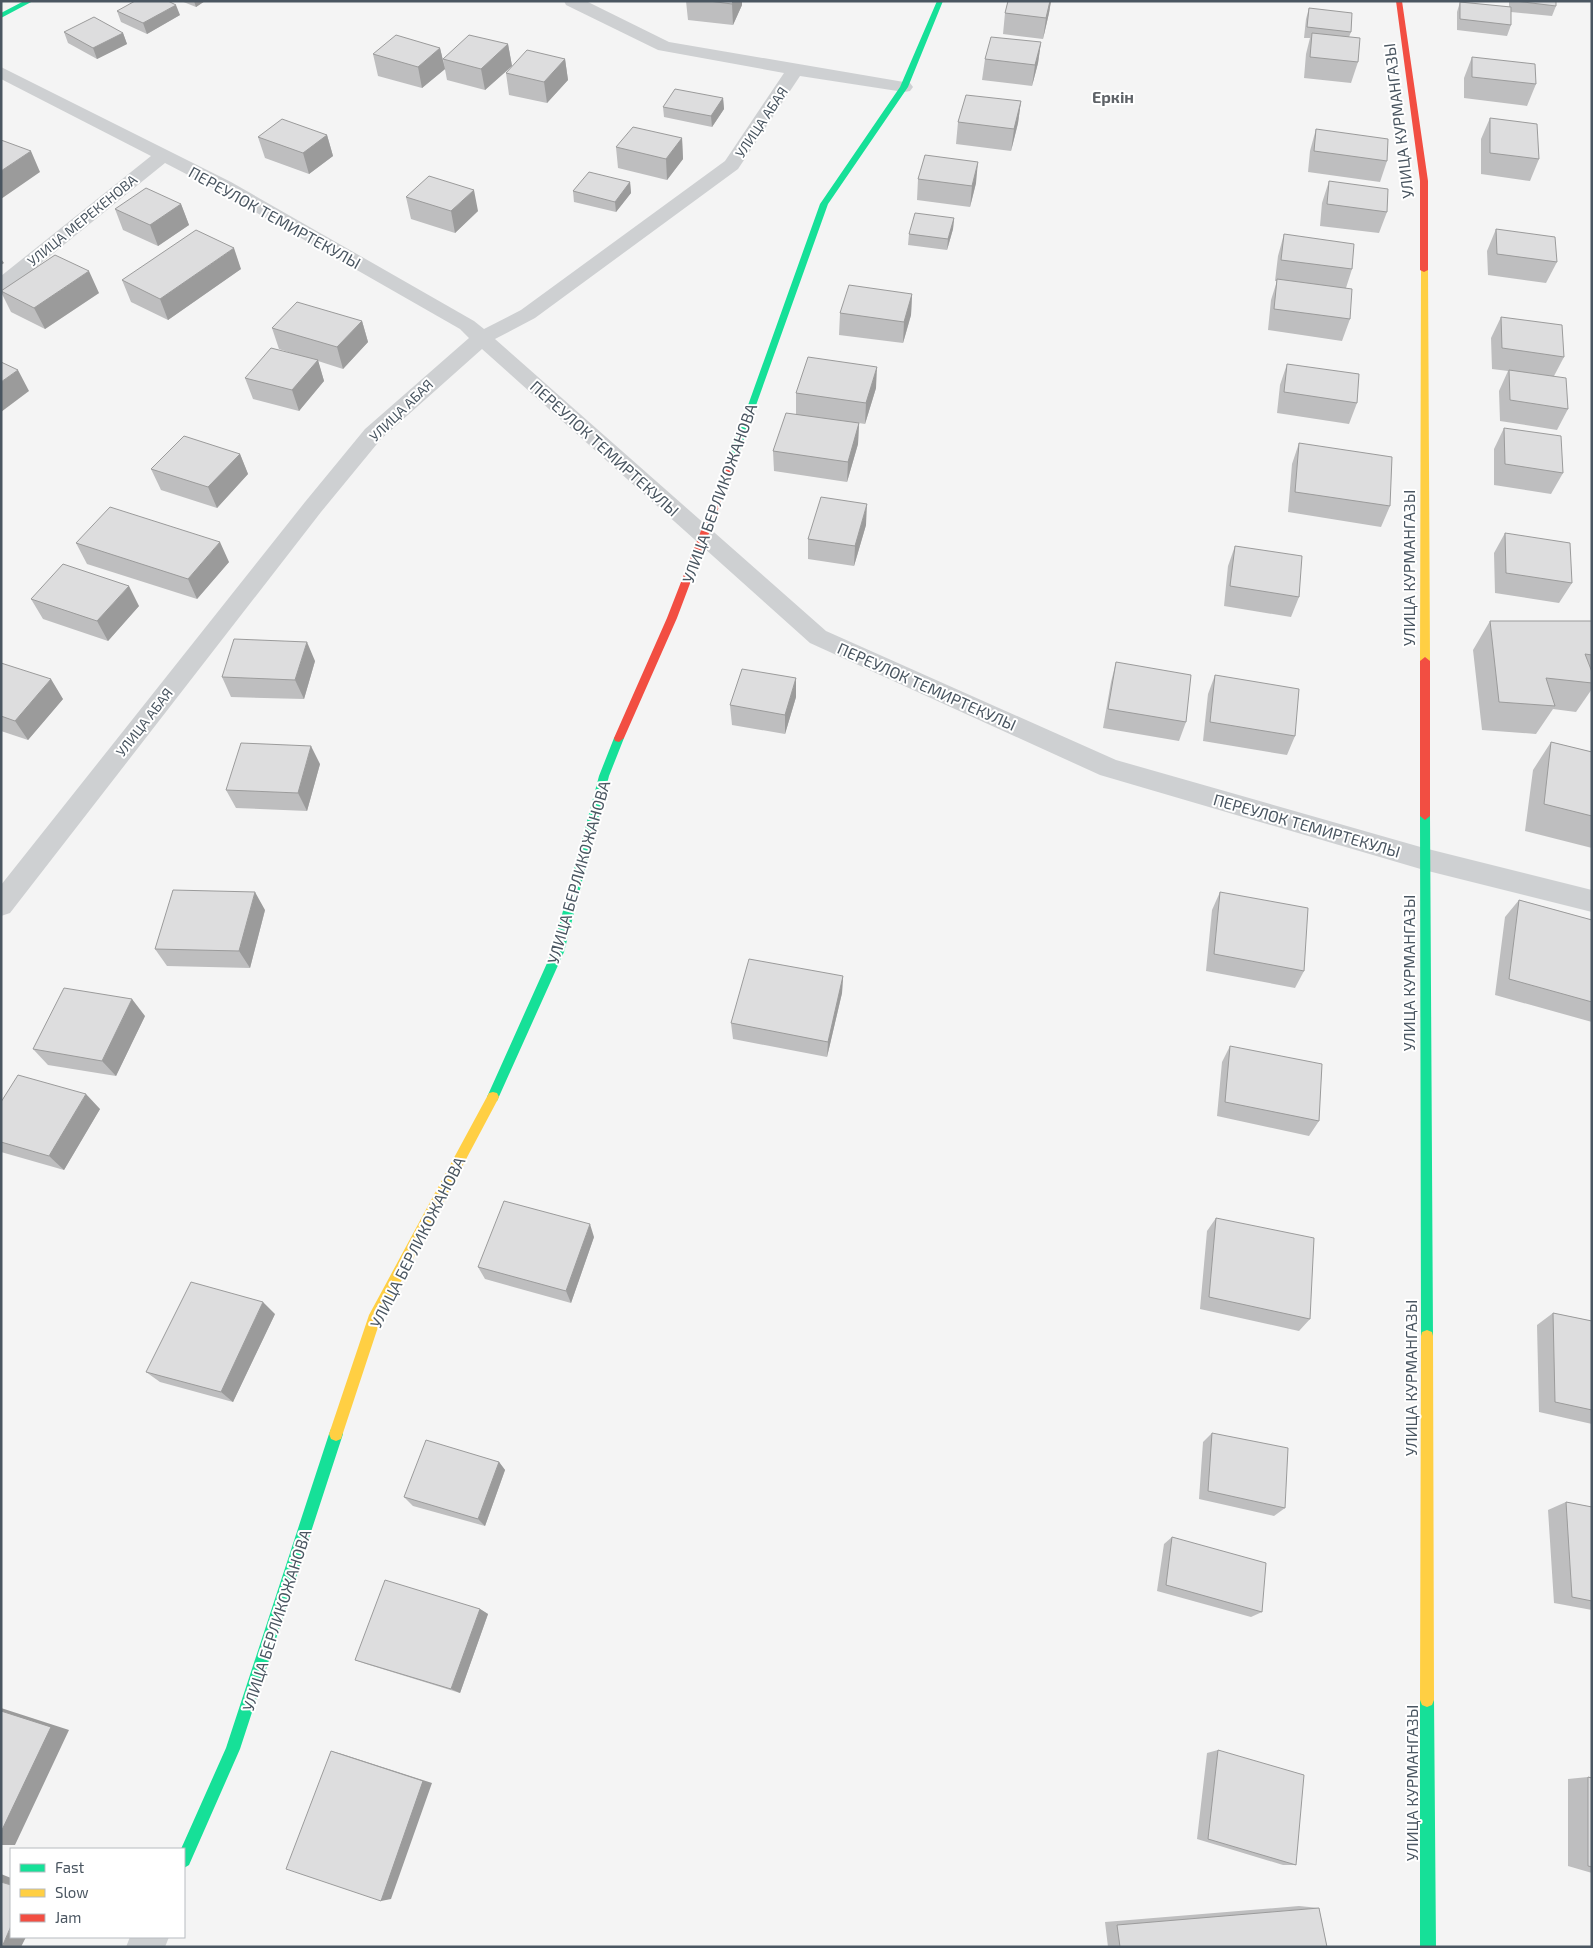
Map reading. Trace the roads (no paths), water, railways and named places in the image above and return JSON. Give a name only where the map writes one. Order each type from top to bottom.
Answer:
[{"type":"street","points":[[1,16],[30,1]]},
{"type":"street","points":[[572,1],[664,46],[795,70]]},
{"type":"street","name":"УЛИЦА БЕРЛИКОЖАНОВА","points":[[185,1858],[233,1749],[374,1319],[504,1077],[558,952],[604,776],[632,704],[672,618],[705,536],[824,204],[904,87],[940,1]]},
{"type":"street","name":"УЛИЦА КУРМАНГАЗЫ","points":[[1399,1],[1424,181],[1424,859],[1428,1947]]},
{"type":"street","name":"УЛИЦА АБАЯ","points":[[1,904],[313,507],[374,434],[422,389],[482,338],[528,314],[732,165],[795,70],[904,87]]},
{"type":"street","name":"ПЕРЕУЛОК ТЕМИРТЕКУЛЫ","points":[[1,72],[224,186],[467,325],[818,638],[1108,768],[1424,859],[1592,901]]},
{"type":"street","name":"УЛИЦА МЕРЕКЕНОВА","points":[[1,286],[163,155]]},
{"type":"district","name":"Еркін","points":[[1113,96]]}]
